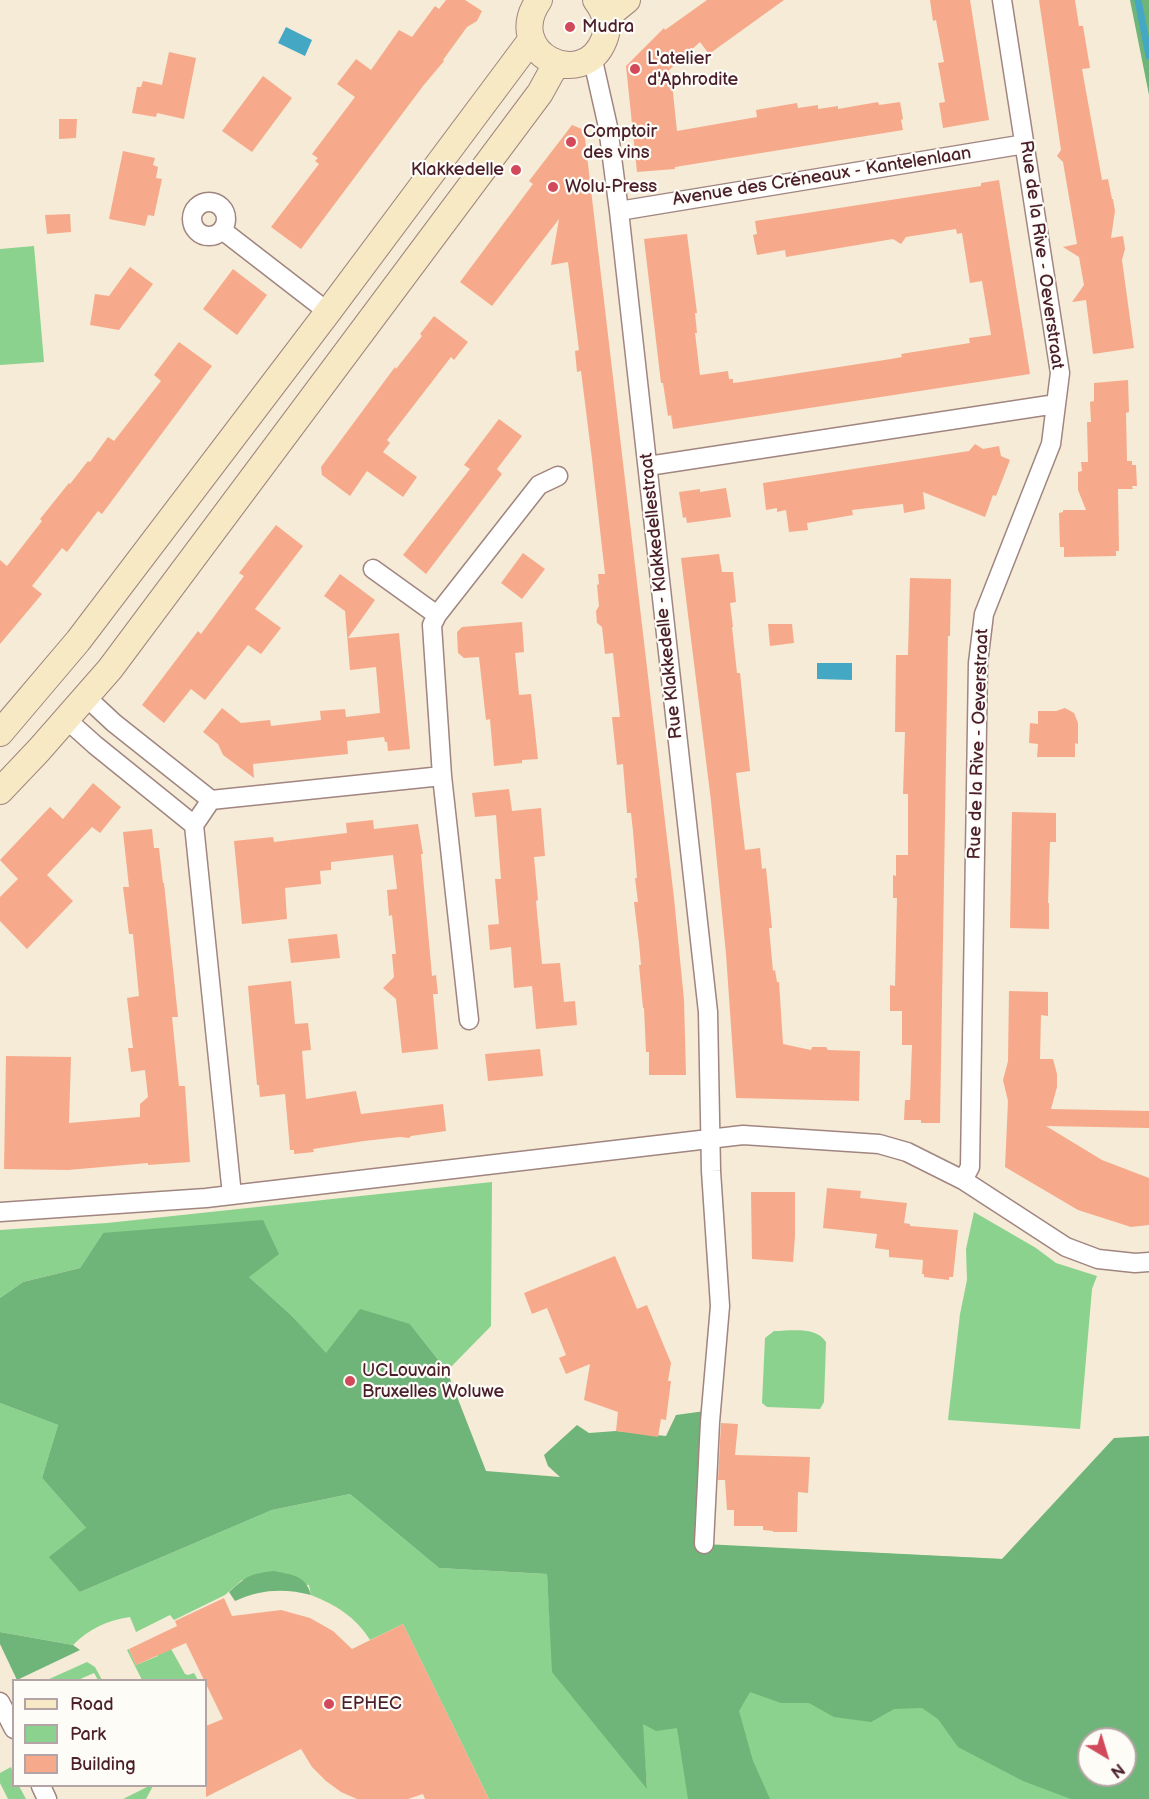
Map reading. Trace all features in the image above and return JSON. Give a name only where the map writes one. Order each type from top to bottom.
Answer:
[{"type":"main road","points":[[538,0],[529,19],[528,30],[531,40],[539,54],[556,64],[573,65],[592,56],[600,48],[605,38],[601,8],[627,0]]},
{"type":"main road","points":[[0,733],[78,641],[259,404],[531,40]]},
{"type":"main road","points":[[0,791],[110,669],[540,93],[556,64]]},
{"type":"main road","points":[[259,404],[292,427]]},
{"type":"street","name":"Rue de la Rive - Oeverstraat","points":[[963,1180],[970,1167],[978,663],[984,614],[1051,444],[1060,373],[1002,0]]},
{"type":"street","name":"Rue Klakkedelle - Klakkedellestraat","points":[[592,56],[608,127],[619,211],[708,1012],[711,1171],[720,1306],[710,1422],[704,1544]]},
{"type":"street","name":"Avenue des Créneaux - Kantelenlaan","points":[[619,211],[1025,144]]},
{"type":"street","points":[[222,230],[328,312]]},
{"type":"street","points":[[648,466],[1056,404]]},
{"type":"street","points":[[469,1020],[442,776],[432,625],[436,615],[539,485],[558,476]]},
{"type":"street","points":[[373,569],[436,615]]},
{"type":"street","points":[[85,696],[114,723],[211,800],[442,776]]},
{"type":"street","points":[[66,719],[95,746],[194,825]]},
{"type":"street","points":[[211,800],[194,825],[232,1195]]},
{"type":"street","points":[[0,1212],[232,1195],[743,1135],[879,1144],[907,1152],[963,1180],[1066,1247],[1098,1259],[1135,1263],[1149,1262]]},
{"type":"street","points":[[0,1702],[12,1725]]},
{"type":"green space","points":[[1130,0],[1149,0],[1149,95]]},
{"type":"green space","points":[[34,246],[44,362],[0,365],[0,249]]},
{"type":"green space","points":[[492,1182],[491,1326],[447,1371],[410,1324],[326,1354],[292,1316],[249,1277],[103,1233],[80,1268],[23,1282],[0,1298],[0,1230],[107,1223]]},
{"type":"green space","points":[[974,1212],[1036,1248],[1056,1263],[1097,1276],[1092,1289],[1080,1429],[948,1420],[960,1314],[967,1280],[966,1249]]},
{"type":"green space","points":[[263,1220],[279,1254],[249,1277],[292,1316],[326,1353],[360,1309],[410,1324],[447,1371],[486,1471],[560,1477],[548,1466],[544,1455],[577,1425],[589,1433],[616,1431],[666,1436],[676,1415],[705,1411],[704,1544],[1002,1559],[1114,1438],[1149,1436],[1149,1799],[1071,1799],[1023,1781],[958,1747],[938,1719],[922,1708],[894,1709],[871,1722],[834,1717],[809,1703],[781,1703],[750,1692],[739,1711],[753,1761],[770,1799],[688,1799],[677,1728],[656,1731],[643,1724],[647,1789],[552,1672],[547,1574],[439,1568],[350,1494],[272,1510],[80,1592],[49,1557],[86,1528],[42,1478],[58,1425],[0,1403],[0,1298],[23,1282],[80,1268],[103,1233]]},
{"type":"green space","points":[[774,1331],[810,1331],[822,1337],[826,1342],[824,1402],[820,1409],[767,1407],[762,1403],[765,1338]]},
{"type":"green space","points":[[0,1403],[58,1425],[42,1478],[86,1528],[80,1592],[272,1510],[350,1494],[439,1568],[547,1574],[553,1672],[647,1788],[642,1724],[687,1544],[1002,1559],[1149,1436],[1149,1799],[489,1799],[403,1624],[370,1640],[345,1613],[311,1595],[309,1585],[242,1580],[225,1595],[174,1620],[170,1615],[136,1632],[130,1617],[122,1618],[99,1626],[85,1634],[73,1645],[0,1632]]},
{"type":"green space","points":[[274,1571],[302,1580],[309,1588],[311,1595],[292,1591],[273,1591],[254,1594],[235,1601],[229,1592],[250,1576]]},
{"type":"green space","points":[[0,1632],[73,1645],[80,1650],[17,1679],[0,1644]]},
{"type":"green space","points":[[150,1639],[170,1647],[185,1674],[194,1673],[197,1679],[142,1679],[127,1650],[129,1649],[136,1665],[158,1656]]},
{"type":"green space","points":[[87,1662],[95,1667],[101,1679],[97,1679],[94,1673],[80,1679],[49,1679]]},
{"type":"green space","points":[[11,1767],[12,1787],[20,1787],[26,1799],[8,1799],[0,1783],[0,1773]]},
{"type":"green space","points":[[147,1787],[152,1787],[146,1799],[123,1799]]},
{"type":"water","points":[[286,27],[312,40],[305,56],[278,43]]},
{"type":"water","points":[[817,663],[852,663],[852,680],[817,679]]},
{"type":"building","points":[[446,0],[465,0],[482,11],[477,21],[467,27],[444,61],[301,249],[271,227],[319,164],[315,161],[318,158],[312,154],[355,97],[337,84],[356,59],[371,70],[399,30],[412,37],[435,6],[439,9]]},
{"type":"building","points":[[707,0],[784,0],[709,54],[700,42],[668,71],[671,74],[677,131],[757,117],[756,110],[797,103],[798,108],[818,105],[818,109],[838,106],[838,109],[878,102],[879,105],[900,102],[903,130],[675,167],[675,169],[637,172],[626,66],[664,28],[665,30]]},
{"type":"building","points":[[930,0],[970,0],[989,120],[943,128],[939,103],[945,102],[938,63],[944,62]]},
{"type":"building","points":[[1039,0],[1075,0],[1079,26],[1083,26],[1090,68],[1082,69],[1102,180],[1108,179],[1113,199],[1115,211],[1111,238],[1123,236],[1125,249],[1122,260],[1134,348],[1093,354],[1086,300],[1072,302],[1084,285],[1079,257],[1063,247],[1077,244],[1063,162],[1057,156],[1061,150]]},
{"type":"building","points":[[169,52],[196,58],[184,119],[157,113],[156,117],[132,113],[137,87],[141,87],[143,81],[162,85]]},
{"type":"building","points":[[263,76],[292,98],[252,152],[222,131]]},
{"type":"building","points":[[59,119],[77,119],[76,138],[59,139]]},
{"type":"building","points":[[572,125],[584,130],[674,898],[684,1000],[686,1075],[649,1075],[649,1052],[646,1052],[639,965],[641,965],[634,902],[638,902],[633,831],[631,813],[627,813],[623,764],[617,765],[612,717],[620,717],[613,653],[605,654],[602,627],[597,623],[598,574],[605,574],[581,371],[577,372],[575,351],[579,350],[568,262],[551,265],[559,219],[492,306],[460,282],[533,184],[529,181]]},
{"type":"building","points":[[123,151],[155,158],[153,165],[158,167],[156,178],[162,179],[154,216],[148,215],[145,226],[109,219]]},
{"type":"building","points":[[999,180],[1030,374],[673,429],[671,415],[668,416],[663,383],[661,383],[644,239],[687,234],[697,313],[695,313],[697,333],[695,333],[700,375],[728,371],[729,379],[733,379],[733,383],[891,359],[902,357],[901,354],[970,343],[969,338],[991,335],[982,281],[970,283],[962,233],[957,234],[956,229],[906,237],[901,244],[893,239],[786,257],[785,250],[757,255],[753,235],[757,234],[755,221],[981,186],[981,183]]},
{"type":"building","points":[[70,214],[71,232],[47,234],[45,215]]},
{"type":"building","points":[[130,267],[153,284],[119,330],[90,325],[95,294],[109,296]]},
{"type":"building","points":[[233,269],[267,295],[237,335],[203,309]]},
{"type":"building","points":[[434,316],[468,342],[454,360],[451,357],[387,440],[390,443],[383,452],[417,477],[403,497],[367,471],[350,496],[322,475],[321,467],[395,367],[396,369],[422,336],[420,334]]},
{"type":"building","points":[[179,342],[212,366],[102,514],[98,511],[67,552],[62,548],[32,586],[42,594],[0,644],[0,560],[7,566],[42,521],[40,519],[88,461],[90,462],[108,437],[114,441],[161,381],[154,375]]},
{"type":"building","points":[[1128,380],[1127,461],[1132,461],[1132,465],[1136,465],[1137,486],[1132,486],[1133,489],[1118,489],[1119,551],[1116,551],[1116,556],[1064,557],[1064,547],[1060,547],[1059,513],[1063,510],[1086,510],[1078,490],[1078,472],[1082,471],[1081,462],[1088,462],[1087,422],[1091,422],[1090,402],[1094,401],[1094,383]]},
{"type":"building","points":[[499,419],[522,436],[497,469],[502,474],[426,574],[403,555],[470,469],[464,465]]},
{"type":"building","points":[[975,444],[983,449],[999,446],[1001,456],[1010,460],[985,517],[923,492],[925,509],[904,513],[903,504],[852,510],[853,515],[807,523],[808,530],[789,532],[786,510],[777,512],[777,508],[766,510],[763,483],[969,451]]},
{"type":"building","points":[[726,488],[731,517],[687,523],[686,517],[683,518],[679,492]]},
{"type":"building","points":[[276,525],[303,546],[255,609],[281,628],[261,654],[248,645],[205,700],[191,689],[164,723],[142,705],[198,631],[201,634],[244,576],[239,573]]},
{"type":"building","points":[[523,553],[545,569],[522,599],[501,583]]},
{"type":"building","points":[[719,554],[722,572],[733,572],[736,602],[730,603],[750,771],[736,773],[745,850],[760,848],[762,869],[766,868],[772,928],[769,928],[773,971],[775,970],[777,982],[779,982],[783,1044],[811,1050],[812,1047],[826,1047],[828,1050],[860,1051],[859,1101],[736,1098],[726,954],[711,801],[681,558]]},
{"type":"building","points":[[340,574],[375,600],[348,638],[399,633],[410,749],[388,751],[384,737],[347,741],[348,754],[253,764],[254,778],[223,755],[218,744],[203,732],[222,708],[241,723],[270,720],[271,726],[321,720],[320,711],[345,709],[346,717],[380,713],[376,667],[350,670],[345,611],[324,596]]},
{"type":"building","points":[[910,578],[951,579],[950,636],[948,636],[940,1123],[904,1120],[905,1100],[910,1100],[912,1045],[902,1045],[902,1011],[890,1011],[890,985],[895,986],[897,898],[893,898],[893,875],[896,876],[896,855],[908,855],[908,794],[903,794],[905,732],[895,732],[896,655],[908,655]]},
{"type":"building","points":[[522,622],[524,652],[515,653],[519,695],[531,694],[538,759],[494,766],[490,719],[486,720],[479,657],[464,658],[458,653],[457,632],[462,627]]},
{"type":"building","points":[[768,624],[792,624],[794,643],[770,646]]},
{"type":"building","points":[[1065,708],[1074,713],[1078,723],[1078,744],[1075,743],[1075,757],[1037,757],[1038,744],[1029,743],[1030,723],[1038,724],[1038,711],[1056,711]]},
{"type":"building","points":[[93,783],[121,807],[100,833],[92,827],[47,875],[73,901],[27,949],[0,921],[0,897],[18,879],[0,860],[50,807],[63,819]]},
{"type":"building","points":[[509,789],[512,811],[541,808],[545,856],[534,857],[542,964],[560,963],[564,1002],[575,1001],[577,1025],[536,1029],[532,986],[514,988],[511,947],[490,950],[488,925],[499,924],[495,879],[501,879],[496,815],[475,817],[472,793]]},
{"type":"building","points":[[1012,812],[1056,813],[1056,842],[1050,842],[1049,929],[1010,928]]},
{"type":"building","points":[[373,820],[374,829],[418,824],[423,854],[421,854],[432,976],[436,975],[438,994],[433,994],[438,1049],[402,1053],[396,999],[383,988],[394,977],[392,954],[396,954],[387,890],[397,889],[393,855],[331,862],[331,870],[320,871],[321,884],[285,888],[287,919],[242,924],[234,841],[273,837],[274,842],[347,833],[346,823]]},
{"type":"building","points":[[152,829],[154,848],[159,848],[164,883],[178,1017],[172,1017],[179,1086],[185,1086],[190,1162],[68,1170],[4,1169],[6,1056],[71,1057],[69,1123],[140,1117],[140,1104],[148,1097],[145,1070],[131,1072],[128,1048],[133,1048],[127,998],[139,996],[133,934],[129,934],[123,887],[129,887],[123,832]]},
{"type":"building","points":[[337,934],[340,958],[291,963],[288,939]]},
{"type":"building","points":[[291,981],[295,1024],[308,1023],[311,1050],[302,1051],[306,1099],[356,1091],[361,1114],[443,1104],[446,1131],[409,1138],[364,1141],[294,1154],[294,1150],[290,1150],[285,1094],[260,1097],[248,986]]},
{"type":"building","points":[[1009,991],[1048,992],[1048,1016],[1041,1015],[1040,1059],[1053,1059],[1057,1074],[1057,1087],[1051,1109],[1149,1111],[1149,1128],[1046,1126],[1102,1160],[1149,1178],[1149,1225],[1131,1227],[1078,1210],[1005,1167],[1008,1101],[1003,1080],[1008,1061]]},
{"type":"building","points":[[540,1049],[543,1076],[488,1081],[485,1054]]},
{"type":"building","points":[[827,1188],[861,1191],[860,1198],[907,1203],[904,1223],[910,1226],[958,1230],[953,1277],[949,1277],[949,1280],[924,1277],[922,1274],[923,1260],[889,1257],[889,1250],[875,1248],[877,1234],[823,1228]]},
{"type":"building","points":[[751,1192],[795,1192],[793,1262],[752,1259]]},
{"type":"building","points":[[615,1256],[637,1309],[647,1305],[671,1363],[666,1420],[661,1419],[658,1437],[616,1431],[618,1412],[584,1400],[590,1364],[566,1374],[559,1358],[566,1355],[547,1308],[532,1314],[524,1293]]},
{"type":"building","points":[[721,1423],[738,1424],[735,1455],[810,1457],[808,1493],[798,1492],[797,1532],[773,1532],[763,1530],[763,1526],[734,1526],[734,1510],[727,1510],[725,1480],[718,1480]]},
{"type":"building","name":"EPHEC","points":[[224,1598],[232,1616],[281,1610],[310,1618],[333,1631],[352,1649],[403,1624],[489,1799],[425,1799],[423,1794],[408,1799],[357,1799],[341,1792],[326,1781],[312,1767],[301,1749],[206,1797],[207,1726],[223,1719],[207,1686],[207,1679],[204,1679],[186,1643],[136,1665],[129,1649],[177,1626],[175,1621]]},
{"type":"waterway","points":[[1138,0],[1149,56]]},
{"type":"place","name":"Mudra","points":[[570,27]]},
{"type":"place","name":"L'atelier d'Aphrodite","points":[[635,69]]},
{"type":"place","name":"Comptoir des vins","points":[[571,142]]},
{"type":"place","name":"Klakkedelle","points":[[516,170]]},
{"type":"place","name":"Wolu-Press","points":[[553,187]]},
{"type":"place","name":"UCLouvain Bruxelles Woluwe","points":[[350,1381]]},
{"type":"place","name":"EPHEC","points":[[329,1704]]}]
